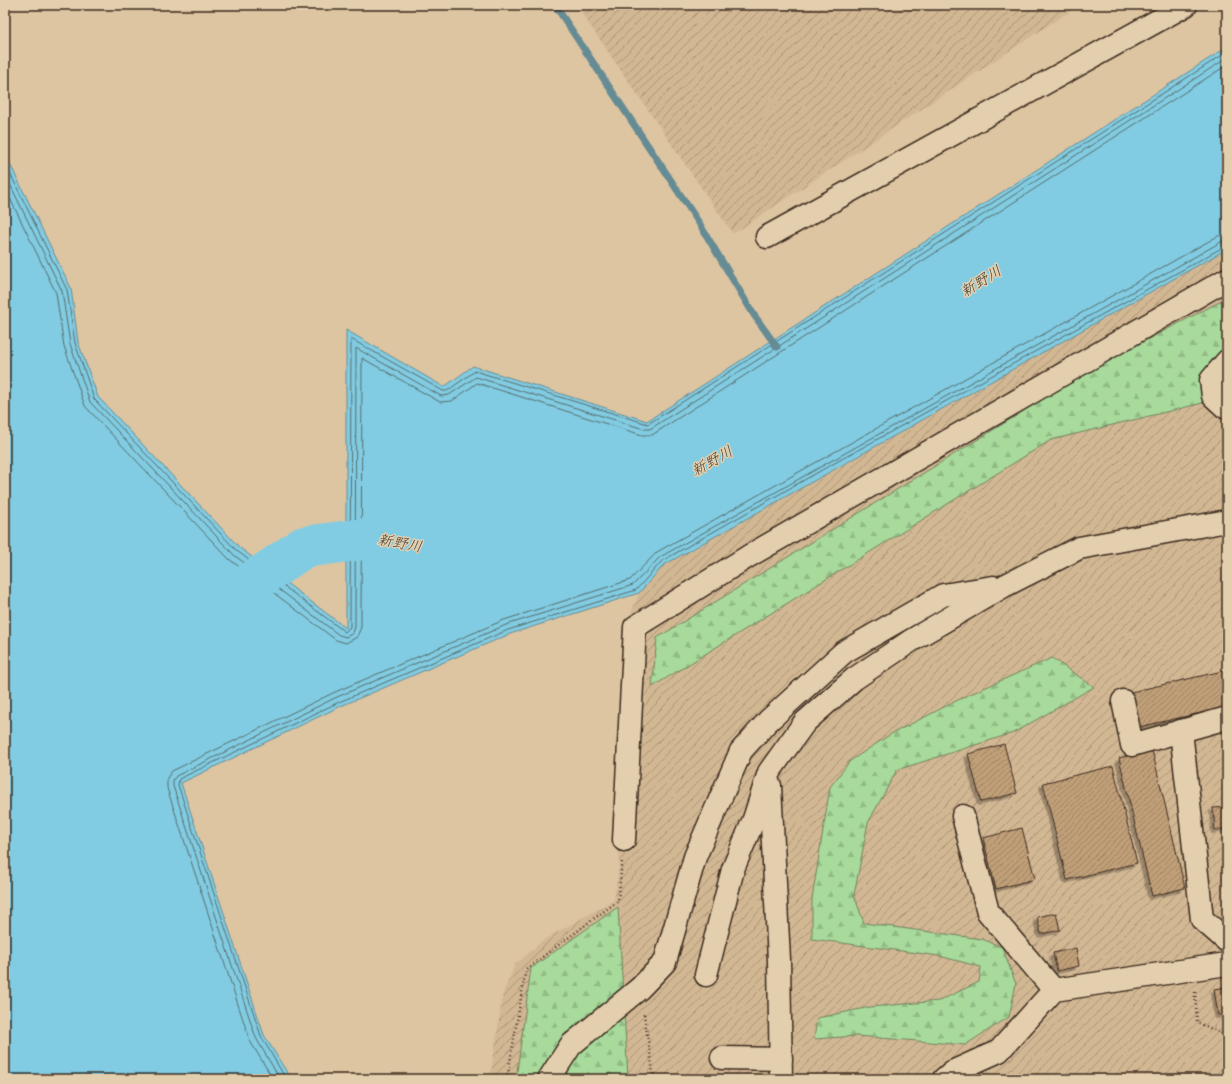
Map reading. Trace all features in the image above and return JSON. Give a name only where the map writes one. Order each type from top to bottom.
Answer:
[{"type":"street","points":[[767,237],[1186,5]]},
{"type":"street","points":[[624,840],[635,627],[749,556],[1227,279]]},
{"type":"street","points":[[1227,361],[1211,380],[1213,396],[1225,407],[1227,406]]},
{"type":"street","points":[[706,975],[733,869],[754,819],[769,772],[805,722],[854,679],[912,640],[1004,586],[1079,548],[1227,521]]},
{"type":"street","points":[[549,1079],[571,1045],[640,988],[666,962],[698,850],[741,751],[768,721],[844,652],[942,595],[1004,586]]},
{"type":"street","points":[[1123,701],[1132,745],[1227,718]]},
{"type":"street","points":[[1181,731],[1202,919],[1227,941]]},
{"type":"street","points":[[722,1058],[781,1069],[769,772]]},
{"type":"street","points":[[963,816],[988,912],[1054,990]]},
{"type":"street","points":[[944,1079],[952,1072],[999,1050],[1054,990],[1227,964]]},
{"type":"path","points":[[507,1079],[526,969],[618,901],[624,840]]},
{"type":"path","points":[[1194,969],[1197,1022],[1227,1036]]},
{"type":"path","points":[[640,988],[654,1079]]},
{"type":"path","points":[[1221,1079],[1227,1067]]},
{"type":"shaded area","points":[[576,5],[1079,5],[733,234]]},
{"type":"shaded area","points":[[1227,249],[1227,1079],[490,1079],[503,993],[515,965],[542,941],[614,900],[619,867],[624,631],[639,593],[664,565]]},
{"type":"green space","points":[[1227,298],[1227,396],[1051,440],[652,687],[657,638],[1095,367]]},
{"type":"green space","points":[[1052,658],[1094,687],[1013,733],[897,770],[868,823],[854,895],[864,923],[982,939],[1002,947],[1016,984],[1009,1017],[965,1045],[857,1036],[814,1039],[817,1018],[870,1007],[939,1001],[979,982],[981,967],[939,956],[812,939],[812,899],[830,787],[850,761],[891,734],[966,696]]},
{"type":"green space","points":[[618,907],[628,1079],[516,1079],[531,968]]},
{"type":"water","points":[[1227,47],[1227,249],[664,565],[639,593],[510,634],[341,706],[181,783],[264,1035],[291,1079],[5,1079],[5,154],[71,288],[78,342],[98,397],[240,548],[346,628],[346,330],[444,387],[473,366],[647,421]]},
{"type":"building","points":[[1227,670],[1227,707],[1139,727],[1131,692]]},
{"type":"building","points":[[1004,744],[1017,793],[981,802],[968,754]]},
{"type":"building","points":[[1152,750],[1185,888],[1152,896],[1119,758]]},
{"type":"building","points":[[1113,766],[1137,863],[1067,880],[1043,783]]},
{"type":"building","points":[[1227,807],[1227,828],[1215,830],[1213,808]]},
{"type":"building","points":[[1022,828],[1035,879],[996,889],[983,838]]},
{"type":"building","points":[[1056,913],[1060,930],[1041,934],[1037,917]]},
{"type":"building","points":[[1076,948],[1079,966],[1057,971],[1053,953]]},
{"type":"building","points":[[1227,987],[1227,1014],[1218,1015],[1214,989]]},
{"type":"waterway","points":[[555,5],[699,223],[754,315],[777,347]]},
{"type":"waterway","name":"新野川","points":[[222,603],[304,547],[379,537],[402,542]]}]
